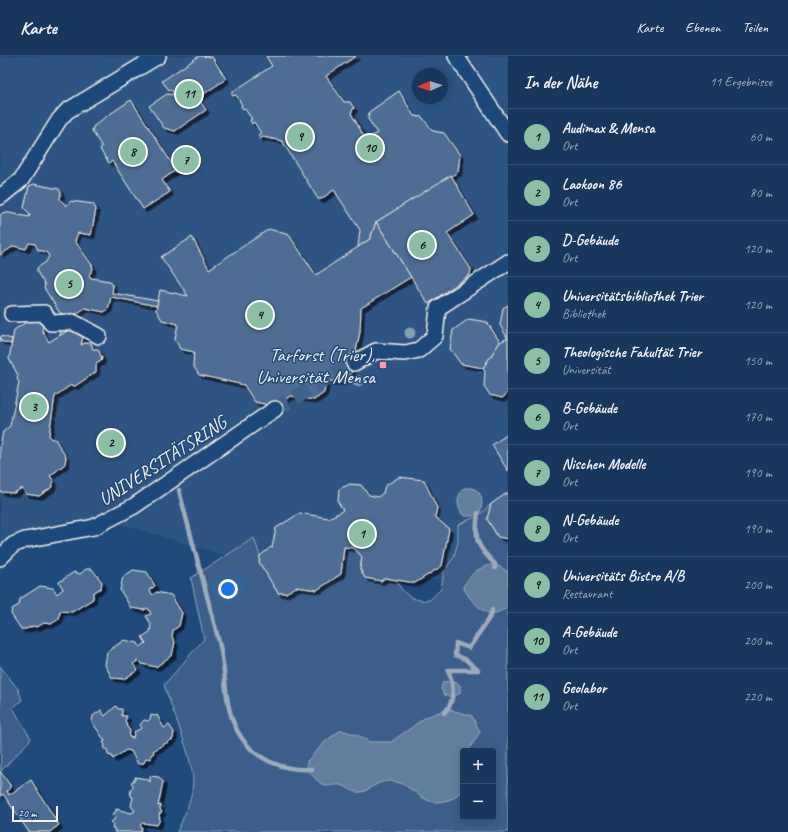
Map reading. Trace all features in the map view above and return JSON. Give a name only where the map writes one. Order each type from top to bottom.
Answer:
[{"type":"street","points":[[0,197],[21,180],[48,136],[67,111],[158,56]]},
{"type":"street","points":[[456,56],[508,134]]},
{"type":"street","points":[[354,363],[376,351],[398,351],[405,353],[419,350],[435,336],[438,308],[508,262]]},
{"type":"street","points":[[12,314],[44,313],[51,323],[73,322],[98,336]]},
{"type":"street","name":"UNIVERSITÄTSRING","points":[[0,558],[13,545],[25,540],[94,527],[134,506],[275,409]]},
{"type":"shaded area","points":[[0,56],[508,56],[508,568],[415,583],[322,585],[118,523],[93,536],[36,546],[16,555],[0,572]]},
{"type":"shaded area","points":[[464,488],[474,489],[480,494],[482,502],[480,512],[472,516],[464,516],[458,506],[458,498]]},
{"type":"shaded area","points":[[491,504],[487,519],[498,537],[508,539],[508,832],[177,832],[187,808],[193,782],[190,761],[164,685],[204,639],[191,578],[254,538],[260,556],[259,562],[278,593],[296,587],[317,590],[341,574],[344,547],[354,548],[362,557],[360,569],[365,578],[399,580],[398,584],[407,595],[415,599],[430,600],[441,589],[444,571],[454,557],[458,541],[458,525],[479,515]]},
{"type":"shaded area","points":[[495,564],[508,572],[508,608],[491,615],[482,610],[468,596],[463,587],[476,571]]},
{"type":"shaded area","points":[[0,666],[18,689],[22,700],[13,708],[31,739],[1,771]]},
{"type":"shaded area","points":[[452,681],[460,685],[460,693],[453,697],[444,695],[441,689],[443,682]]},
{"type":"shaded area","points":[[448,709],[472,716],[480,732],[470,748],[460,748],[460,792],[453,798],[440,802],[429,801],[401,783],[390,781],[380,783],[365,791],[355,792],[340,785],[324,785],[307,769],[307,761],[327,740],[341,730],[357,735],[370,742],[391,742],[426,717]]},
{"type":"building","points":[[199,56],[212,57],[226,79],[198,98],[206,110],[175,131],[164,128],[149,106],[167,94],[173,95],[173,91],[169,90],[162,81]]},
{"type":"building","points":[[266,56],[356,56],[326,76],[344,102],[350,102],[354,108],[351,113],[366,140],[377,133],[368,119],[369,112],[399,91],[414,116],[422,117],[433,131],[444,133],[460,155],[458,172],[376,222],[370,239],[358,247],[360,230],[334,190],[321,199],[318,199],[282,141],[263,137],[260,139],[258,135],[261,133],[254,122],[252,124],[250,120],[252,119],[241,106],[242,105],[236,95],[233,96],[231,93],[272,66]]},
{"type":"building","points":[[131,100],[176,170],[162,180],[170,192],[143,209],[112,161],[109,163],[104,156],[100,149],[102,147],[92,131],[93,127],[104,118]]},
{"type":"building","points":[[451,175],[474,215],[447,233],[471,269],[470,275],[428,304],[376,222]]},
{"type":"building","points":[[34,184],[59,189],[61,193],[60,199],[66,206],[71,201],[93,204],[96,209],[91,235],[78,233],[75,241],[92,265],[93,269],[89,275],[91,278],[110,281],[113,286],[112,293],[158,301],[157,306],[111,297],[108,309],[104,312],[85,308],[75,315],[69,315],[66,332],[60,336],[64,314],[60,313],[44,288],[45,285],[37,272],[37,268],[46,262],[49,256],[46,252],[38,250],[35,244],[29,243],[26,249],[14,246],[0,255],[0,215],[4,212],[29,217],[30,214],[24,208],[29,186]]},
{"type":"building","points":[[376,222],[411,277],[361,308],[360,332],[351,375],[342,382],[326,381],[324,393],[314,400],[291,396],[272,406],[255,402],[244,385],[199,375],[193,365],[194,352],[180,349],[175,339],[178,324],[162,320],[156,310],[160,290],[188,296],[161,257],[192,237],[209,269],[269,229],[289,235],[316,275],[370,239]]},
{"type":"building","points":[[508,305],[508,339],[500,325],[503,308]]},
{"type":"building","points":[[33,318],[38,318],[43,327],[42,330],[49,342],[72,328],[77,328],[83,337],[81,345],[91,343],[93,349],[98,349],[102,358],[101,361],[96,364],[96,372],[75,386],[71,385],[55,396],[49,435],[51,439],[55,439],[66,457],[65,464],[50,476],[54,481],[51,488],[39,496],[26,494],[22,488],[14,493],[1,492],[0,490],[0,446],[3,432],[10,426],[19,382],[17,379],[18,375],[9,359],[14,330]]},
{"type":"building","points":[[469,319],[487,322],[500,342],[483,368],[461,364],[450,349],[453,330]]},
{"type":"building","points":[[1,336],[12,339],[11,344],[0,341]]},
{"type":"building","points":[[508,339],[508,393],[502,398],[490,395],[484,386],[485,372],[483,368],[500,342]]},
{"type":"building","points":[[508,434],[508,471],[492,445]]},
{"type":"building","points":[[399,477],[424,480],[437,508],[435,517],[449,529],[442,566],[415,583],[385,578],[381,581],[365,578],[360,569],[362,557],[354,548],[344,547],[341,574],[317,590],[296,587],[286,593],[278,593],[259,562],[260,556],[271,547],[272,548],[276,528],[300,513],[328,518],[339,513],[343,510],[338,502],[339,489],[350,484],[361,485],[369,495],[378,497],[383,493],[385,486]]},
{"type":"building","points":[[507,493],[508,539],[498,537],[487,519],[491,504]]},
{"type":"building","points":[[86,569],[92,569],[102,582],[101,588],[93,593],[93,599],[72,612],[60,611],[59,619],[51,624],[44,623],[37,627],[33,626],[26,629],[21,629],[11,614],[12,609],[19,605],[20,599],[40,586],[53,588],[57,594],[63,589],[59,582],[74,572],[80,574]]},
{"type":"building","points":[[133,570],[147,572],[155,586],[149,590],[153,595],[156,592],[171,595],[182,613],[179,626],[173,630],[172,637],[175,642],[172,655],[156,667],[142,664],[139,660],[133,664],[138,670],[124,679],[112,678],[105,665],[107,652],[124,640],[138,643],[140,647],[146,643],[142,637],[150,632],[151,624],[146,616],[151,614],[148,608],[144,610],[131,608],[120,590],[123,577]]},
{"type":"building","points":[[116,706],[118,709],[122,709],[122,716],[127,716],[125,721],[130,731],[129,737],[133,738],[134,732],[142,728],[140,725],[144,720],[148,721],[151,715],[157,715],[164,728],[169,725],[174,732],[173,739],[153,751],[154,753],[151,755],[151,759],[146,758],[144,763],[138,764],[131,751],[126,750],[113,759],[112,756],[108,755],[107,749],[104,749],[105,745],[103,742],[105,741],[92,722],[93,716],[101,710],[105,716]]},
{"type":"building","points":[[0,771],[10,785],[10,788],[7,791],[9,795],[31,780],[59,825],[50,832],[29,832],[3,794],[0,796]]},
{"type":"building","points":[[150,776],[159,777],[163,782],[158,806],[161,805],[160,809],[162,812],[159,814],[160,820],[157,825],[143,823],[140,825],[142,828],[141,832],[114,832],[115,829],[112,828],[113,825],[111,822],[114,820],[115,817],[112,814],[116,812],[116,809],[131,813],[135,811],[131,806],[133,797],[131,796],[130,790],[133,788],[133,785],[131,782],[135,780],[135,777],[147,779],[150,782]]},
{"type":"waterway","points":[[179,490],[220,646],[228,705],[235,727],[241,737],[255,752],[272,763],[292,768],[312,769]]},
{"type":"waterway","points":[[478,513],[476,529],[478,542],[480,547],[495,564],[495,568]]},
{"type":"waterway","points":[[444,713],[451,703],[453,693],[452,681],[448,670],[478,670],[465,659],[455,655],[456,643],[469,648],[491,615],[492,610]]},
{"type":"tunnel","points":[[275,409],[354,363]]},
{"type":"place","name":"Geolabor","points":[[189,94]]},
{"type":"place","name":"Universitäts Bistro A/B","points":[[300,137]]},
{"type":"place","name":"A-Gebäude","points":[[370,148]]},
{"type":"place","name":"N-Gebäude","points":[[133,152]]},
{"type":"place","name":"Nischen Modelle","points":[[186,160]]},
{"type":"place","name":"B-Gebäude","points":[[422,245]]},
{"type":"place","name":"Theologische Fakultät Trier","points":[[69,284]]},
{"type":"place","name":"Universitätsbibliothek Trier","points":[[260,315]]},
{"type":"place","name":"Tarforst (Trier), Universität Mensa","points":[[383,365]]},
{"type":"place","name":"D-Gebäude","points":[[34,407]]},
{"type":"place","name":"Laokoon 86","points":[[111,443]]},
{"type":"place","name":"Audimax & Mensa","points":[[362,534]]}]
